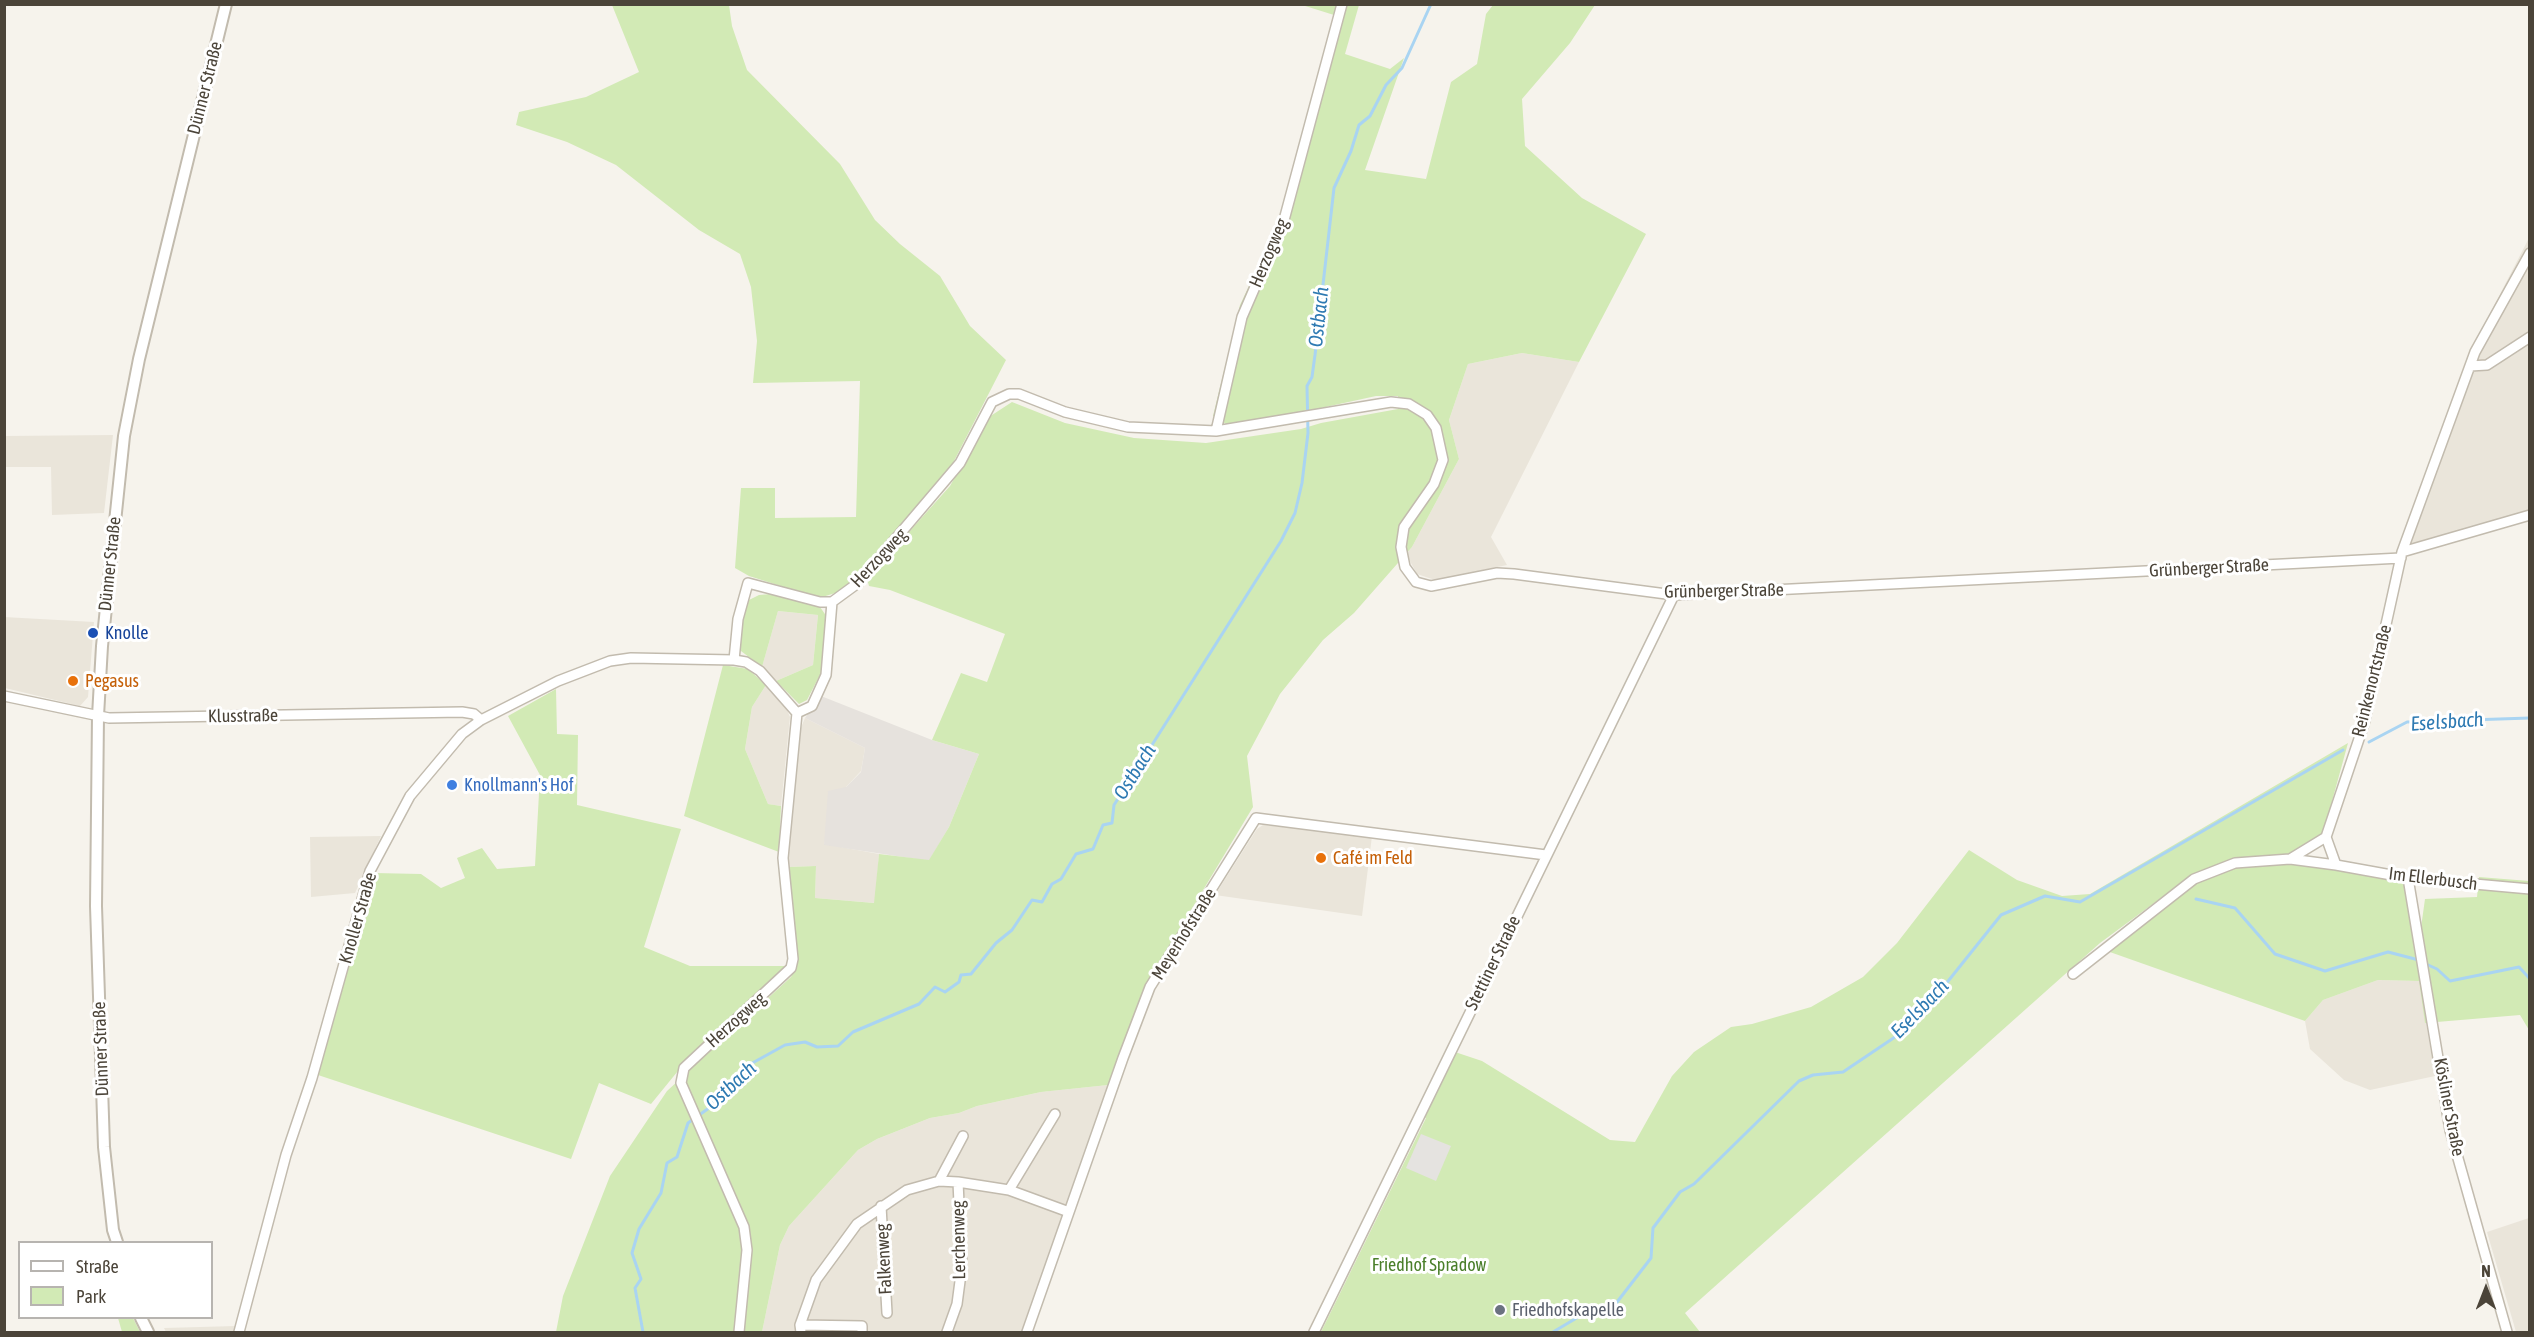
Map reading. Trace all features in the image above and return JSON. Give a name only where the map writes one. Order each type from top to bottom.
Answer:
[{"type":"street","name":"Dünner Straße","points":[[117,1241],[103,1124],[96,906],[98,716],[102,645],[124,436],[165,245],[226,4]]},
{"type":"street","name":"Herzogweg","points":[[832,602],[858,583],[912,522],[960,463],[992,402],[1000,396],[1019,394],[1065,412],[1128,427],[1216,430],[1242,317],[1284,220],[1342,4]]},
{"type":"street","name":"Reinkenortstraße","points":[[2326,837],[2364,724],[2402,555],[2475,352],[2529,253]]},
{"type":"street","points":[[2470,366],[2487,365],[2529,337]]},
{"type":"street","name":"Grünberger Straße","points":[[1216,430],[1391,402],[1409,404],[1426,415],[1436,428],[1443,460],[1434,484],[1404,527],[1401,547],[1405,567],[1416,582],[1444,586],[1497,573],[1674,595],[2402,555],[2529,515]]},
{"type":"street","points":[[734,660],[738,619],[748,583],[819,602],[832,602],[826,675],[812,706],[797,713]]},
{"type":"street","name":"Stettiner Straße","points":[[1314,1332],[1674,595]]},
{"type":"street","name":"Knoller Straße","points":[[239,1332],[286,1155],[312,1078],[370,871],[410,796],[462,734],[481,720],[558,681],[610,661],[631,658],[746,662],[760,671],[793,705],[797,713]]},
{"type":"street","name":"Klusstraße","points":[[4,696],[109,718],[462,712],[474,714],[481,720]]},
{"type":"street","name":"Herzogweg","points":[[739,1332],[747,1250],[744,1227],[700,1124],[682,1090],[684,1068],[791,968],[793,959],[783,858],[797,713]]},
{"type":"street","name":"Meyerhofstraße","points":[[1027,1332],[1150,987],[1256,818],[1546,855]]},
{"type":"street","points":[[2073,974],[2194,879],[2235,863],[2290,860],[2326,837],[2336,864]]},
{"type":"street","name":"Im Ellerbusch","points":[[2290,860],[2336,864],[2408,878],[2529,889]]},
{"type":"street","name":"Kösliner Straße","points":[[2408,878],[2450,1130],[2507,1332]]},
{"type":"street","points":[[1009,1191],[1055,1114]]},
{"type":"street","points":[[939,1181],[963,1136]]},
{"type":"street","points":[[862,1332],[862,1326],[800,1329],[816,1280],[857,1224],[907,1190],[939,1181],[958,1182],[1009,1191],[1069,1212]]},
{"type":"street","name":"Lerchenweg","points":[[946,1332],[957,1304],[963,1266],[958,1182]]},
{"type":"street","name":"Falkenweg","points":[[881,1206],[887,1313]]},
{"type":"shaded area","points":[[2529,238],[2529,516],[2410,552],[2404,542],[2468,356]]},
{"type":"shaded area","points":[[1522,353],[1579,362],[1491,537],[1507,565],[1435,580],[1417,574],[1406,554],[1412,547],[1459,459],[1449,420],[1468,364]]},
{"type":"shaded area","points":[[113,435],[104,513],[52,515],[51,467],[5,467],[5,436]]},
{"type":"shaded area","points":[[778,611],[818,615],[813,665],[776,681],[762,667]]},
{"type":"shaded area","points":[[4,617],[94,622],[88,697],[80,706],[5,688]]},
{"type":"shaded area","points":[[766,685],[784,703],[790,717],[781,806],[768,804],[745,749],[752,707]]},
{"type":"shaded area","points":[[821,696],[932,740],[979,754],[949,827],[929,861],[824,845],[828,791],[846,787],[861,772],[865,748],[805,718]]},
{"type":"shaded area","points":[[805,718],[865,748],[861,771],[846,787],[824,844],[879,854],[875,903],[815,898],[816,866],[789,867],[787,846],[797,737]]},
{"type":"shaded area","points":[[1263,825],[1372,836],[1362,916],[1215,895],[1257,829]]},
{"type":"shaded area","points":[[381,836],[355,893],[311,897],[310,837]]},
{"type":"shaded area","points":[[2378,980],[2419,981],[2435,1076],[2370,1090],[2344,1080],[2310,1049],[2305,1021],[2323,1000]]},
{"type":"shaded area","points":[[1108,1085],[1023,1332],[762,1332],[780,1245],[789,1226],[858,1150],[877,1139],[930,1118],[1041,1092]]},
{"type":"shaded area","points":[[1421,1134],[1451,1146],[1436,1181],[1406,1168]]},
{"type":"shaded area","points":[[2529,1218],[2529,1332],[2516,1332],[2487,1232]]},
{"type":"shaded area","points":[[236,1326],[234,1332],[166,1332],[164,1328]]},
{"type":"green space","points":[[612,5],[729,5],[732,26],[747,70],[840,164],[875,220],[900,244],[940,276],[970,326],[1006,360],[953,463],[845,590],[819,598],[749,576],[735,568],[741,488],[775,488],[775,518],[856,517],[860,381],[753,383],[757,341],[751,287],[740,254],[699,230],[616,165],[567,142],[516,125],[519,112],[586,97],[639,72]]},
{"type":"green space","points":[[1302,5],[1359,5],[1345,54],[1390,69],[1404,58],[1365,170],[1426,179],[1451,82],[1477,64],[1486,14],[1493,5],[1595,5],[1570,43],[1522,99],[1525,146],[1582,198],[1646,234],[1579,362],[1522,353],[1468,364],[1449,420],[1459,459],[1412,547],[1354,613],[1323,640],[1280,694],[1247,756],[1253,807],[1146,985],[1108,1085],[1041,1092],[930,1118],[877,1139],[858,1150],[789,1226],[780,1245],[762,1332],[556,1332],[563,1296],[610,1176],[667,1091],[791,977],[797,965],[789,867],[816,866],[815,898],[874,903],[879,854],[929,860],[949,827],[979,754],[932,740],[961,673],[987,682],[1005,634],[890,590],[869,586],[867,579],[950,486],[989,417],[1012,402],[1065,423],[1134,438],[1206,443],[1301,429],[1321,423],[1398,409],[1398,396],[1376,396],[1298,413],[1226,424],[1213,416],[1240,305],[1281,218],[1328,50],[1334,15]]},
{"type":"green space","points":[[771,594],[820,607],[827,617],[823,669],[807,700],[799,704],[776,681],[813,665],[818,615],[778,611],[762,667],[741,651],[739,645],[742,621],[749,600],[759,595]]},
{"type":"green space","points":[[723,665],[748,669],[766,685],[752,707],[745,749],[768,804],[781,806],[779,852],[684,816]]},
{"type":"green space","points":[[556,689],[557,734],[578,735],[577,805],[681,829],[644,947],[690,966],[788,966],[682,1066],[651,1104],[599,1083],[571,1159],[318,1075],[374,873],[421,874],[441,888],[465,878],[457,858],[482,848],[497,869],[535,866],[540,775],[508,716]]},
{"type":"green space","name":"Friedhof Spradow","points":[[2348,743],[2323,834],[2288,855],[2235,860],[2192,875],[2100,943],[1685,1313],[1700,1332],[1321,1332],[1426,1118],[1419,1115],[1449,1050],[1482,1061],[1610,1140],[1635,1142],[1672,1076],[1694,1052],[1731,1027],[1752,1024],[1811,1007],[1863,977],[1897,943],[1969,850],[2017,880],[2062,896],[2090,894]]},
{"type":"green space","points":[[2290,863],[2405,881],[2418,949],[2425,899],[2477,897],[2479,877],[2529,881],[2529,1030],[2520,1015],[2425,1023],[2419,981],[2378,980],[2323,1000],[2305,1021],[2107,951],[2197,882],[2236,868]]},
{"type":"green space","points":[[118,1319],[134,1319],[140,1332],[122,1332]]},
{"type":"waterway","name":"Ostbach","points":[[643,1332],[635,1288],[641,1279],[632,1253],[639,1229],[661,1193],[667,1163],[677,1157],[688,1123],[709,1108],[724,1088],[747,1066],[785,1045],[805,1042],[817,1047],[838,1046],[853,1032],[919,1004],[935,987],[945,992],[959,982],[961,975],[971,974],[996,943],[1012,930],[1032,900],[1042,902],[1052,884],[1061,879],[1076,854],[1093,849],[1103,825],[1112,823],[1114,805],[1281,541],[1295,513],[1302,483],[1308,433],[1307,386],[1312,377],[1334,188],[1351,151],[1359,125],[1370,116],[1386,85],[1402,68],[1431,4]]},
{"type":"waterway","name":"Eselsbach","points":[[2369,742],[2407,722],[2530,718]]},
{"type":"waterway","name":"Eselsbach","points":[[1553,1332],[1580,1316],[1614,1306],[1651,1258],[1653,1228],[1680,1192],[1694,1184],[1799,1081],[1813,1075],[1843,1072],[1895,1037],[1933,1000],[2001,915],[2045,896],[2080,902],[2343,750]]},
{"type":"waterway","name":"Eselsbach","points":[[2196,899],[2235,908],[2275,954],[2325,971],[2388,952],[2415,959],[2437,969],[2450,981],[2519,967],[2530,979]]},
{"type":"place","name":"Knolle","points":[[93,633]]},
{"type":"place","name":"Pegasus","points":[[73,681]]},
{"type":"place","name":"Knollmann's Hof","points":[[452,785]]},
{"type":"place","name":"Café im Feld","points":[[1321,858]]},
{"type":"place","name":"Friedhofskapelle","points":[[1500,1310]]}]
